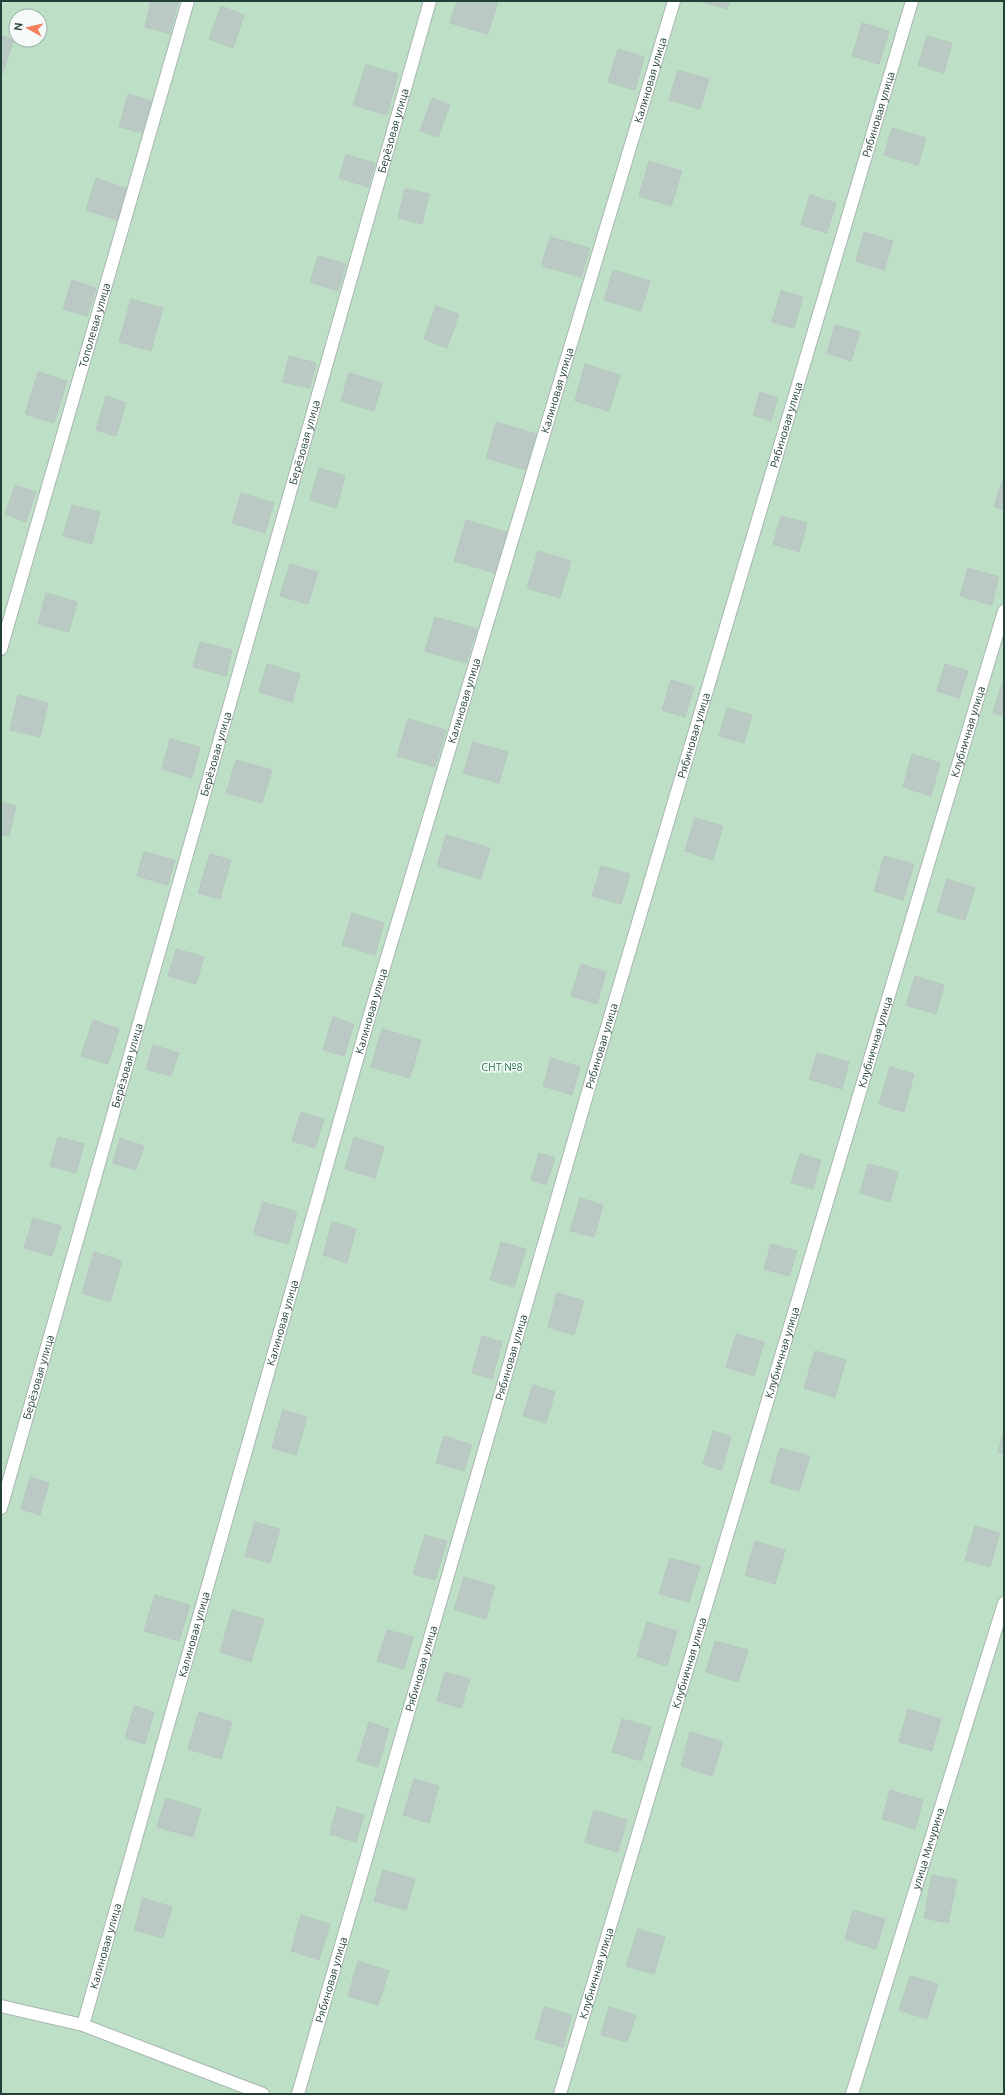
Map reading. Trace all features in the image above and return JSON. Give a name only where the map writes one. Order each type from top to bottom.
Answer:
[{"type":"street","name":"Тополевая улица","points":[[1,648],[188,1]]},
{"type":"street","name":"Берёзовая улица","points":[[1,1508],[430,1]]},
{"type":"street","name":"Калиновая улица","points":[[84,2025],[370,1014],[674,1]]},
{"type":"street","name":"Рябиновая улица","points":[[298,2094],[593,1074],[912,1]]},
{"type":"street","name":"Клубничная улица","points":[[560,2094],[1004,611]]},
{"type":"street","name":"улица Мичурина","points":[[852,2094],[1004,1603]]},
{"type":"street","points":[[1,2006],[84,2025],[263,2094]]},
{"type":"green space","name":"СНТ №8","points":[[1,1],[1004,1],[1004,2094],[1,2094]]},
{"type":"building","points":[[151,1],[178,2],[170,34],[145,27]]},
{"type":"building","points":[[457,1],[498,1],[488,34],[450,23]]},
{"type":"building","points":[[699,1],[730,1],[727,9]]},
{"type":"building","points":[[221,6],[244,15],[233,48],[209,39]]},
{"type":"building","points":[[862,23],[889,31],[879,64],[852,56]]},
{"type":"building","points":[[1,35],[8,38],[8,48],[11,48],[2,75]]},
{"type":"building","points":[[927,36],[952,43],[944,73],[918,65]]},
{"type":"building","points":[[618,49],[644,57],[635,90],[608,82]]},
{"type":"building","points":[[366,65],[398,74],[387,115],[353,105]]},
{"type":"building","points":[[678,70],[709,79],[700,109],[669,100]]},
{"type":"building","points":[[128,94],[151,101],[142,133],[119,127]]},
{"type":"building","points":[[432,98],[450,105],[438,137],[420,131]]},
{"type":"building","points":[[892,128],[926,138],[918,165],[884,155]]},
{"type":"building","points":[[346,155],[375,163],[368,187],[339,178]]},
{"type":"building","points":[[649,161],[682,171],[671,206],[639,196]]},
{"type":"building","points":[[96,178],[127,189],[117,220],[86,210]]},
{"type":"building","points":[[405,189],[429,194],[422,224],[398,218]]},
{"type":"building","points":[[810,195],[836,203],[827,233],[801,225]]},
{"type":"building","points":[[864,232],[893,241],[884,270],[856,261]]},
{"type":"building","points":[[550,237],[590,248],[581,277],[541,266]]},
{"type":"building","points":[[318,256],[346,264],[338,291],[310,282]]},
{"type":"building","points":[[613,270],[650,281],[641,311],[604,300]]},
{"type":"building","points":[[72,280],[96,288],[87,316],[63,309]]},
{"type":"building","points":[[781,291],[803,297],[794,328],[772,322]]},
{"type":"building","points":[[131,299],[163,308],[151,351],[119,342]]},
{"type":"building","points":[[436,306],[459,314],[447,348],[424,339]]},
{"type":"building","points":[[835,325],[860,332],[851,361],[827,353]]},
{"type":"building","points":[[289,356],[316,363],[310,388],[283,382]]},
{"type":"building","points":[[585,364],[620,375],[609,411],[575,401]]},
{"type":"building","points":[[38,372],[67,381],[54,423],[25,414]]},
{"type":"building","points":[[349,373],[382,383],[374,411],[341,401]]},
{"type":"building","points":[[760,392],[778,398],[771,421],[753,415]]},
{"type":"building","points":[[106,396],[126,403],[116,436],[96,430]]},
{"type":"building","points":[[496,422],[536,434],[526,470],[486,458]]},
{"type":"building","points":[[319,468],[345,476],[336,508],[310,500]]},
{"type":"building","points":[[1003,478],[1004,479],[1004,510],[994,507]]},
{"type":"building","points":[[15,485],[36,492],[26,522],[5,514]]},
{"type":"building","points":[[241,493],[274,503],[265,533],[232,523]]},
{"type":"building","points":[[72,505],[100,512],[92,544],[63,536]]},
{"type":"building","points":[[781,516],[807,523],[799,552],[773,544]]},
{"type":"building","points":[[466,520],[507,532],[495,573],[454,561]]},
{"type":"building","points":[[538,551],[571,561],[560,598],[527,588]]},
{"type":"building","points":[[290,564],[318,572],[308,604],[280,596]]},
{"type":"building","points":[[968,568],[999,577],[992,605],[960,596]]},
{"type":"building","points":[[46,593],[77,602],[69,632],[38,624]]},
{"type":"building","points":[[435,617],[477,629],[466,663],[425,651]]},
{"type":"building","points":[[200,642],[232,650],[226,676],[193,667]]},
{"type":"building","points":[[267,664],[300,674],[292,702],[259,692]]},
{"type":"building","points":[[945,664],[968,671],[959,698],[937,691]]},
{"type":"building","points":[[671,680],[694,687],[685,717],[662,710]]},
{"type":"building","points":[[1002,683],[1004,684],[1004,716],[993,713]]},
{"type":"building","points":[[18,695],[48,703],[40,737],[10,730]]},
{"type":"building","points":[[727,708],[752,715],[744,743],[719,736]]},
{"type":"building","points":[[408,719],[446,730],[435,767],[397,756]]},
{"type":"building","points":[[170,739],[200,747],[192,778],[162,769]]},
{"type":"building","points":[[473,742],[508,752],[499,783],[463,773]]},
{"type":"building","points":[[912,754],[940,763],[931,796],[903,787]]},
{"type":"building","points":[[236,760],[272,770],[262,803],[226,793]]},
{"type":"building","points":[[1,802],[16,806],[9,836],[1,834]]},
{"type":"building","points":[[695,818],[723,826],[713,860],[685,851]]},
{"type":"building","points":[[446,835],[490,848],[481,879],[437,866]]},
{"type":"building","points":[[144,852],[175,860],[168,885],[137,876]]},
{"type":"building","points":[[210,854],[231,860],[220,899],[198,893]]},
{"type":"building","points":[[884,856],[914,864],[903,900],[874,891]]},
{"type":"building","points":[[601,866],[630,874],[621,904],[592,896]]},
{"type":"building","points":[[947,879],[975,888],[965,920],[937,912]]},
{"type":"building","points":[[352,913],[384,923],[375,955],[342,945]]},
{"type":"building","points":[[176,949],[204,957],[196,984],[168,976]]},
{"type":"building","points":[[581,964],[606,972],[597,1004],[571,996]]},
{"type":"building","points":[[915,976],[944,985],[936,1014],[906,1005]]},
{"type":"building","points":[[333,1017],[354,1024],[344,1056],[323,1050]]},
{"type":"building","points":[[93,1020],[119,1029],[108,1064],[81,1056]]},
{"type":"building","points":[[382,1029],[421,1040],[410,1078],[371,1067]]},
{"type":"building","points":[[153,1045],[179,1053],[171,1076],[146,1069]]},
{"type":"building","points":[[817,1053],[849,1062],[842,1089],[809,1079]]},
{"type":"building","points":[[551,1058],[580,1067],[572,1095],[543,1086]]},
{"type":"building","points":[[890,1067],[914,1074],[904,1112],[879,1104]]},
{"type":"building","points":[[301,1112],[324,1119],[315,1148],[292,1141]]},
{"type":"building","points":[[58,1137],[84,1144],[76,1173],[50,1166]]},
{"type":"building","points":[[354,1137],[384,1147],[375,1178],[345,1169]]},
{"type":"building","points":[[120,1138],[144,1146],[136,1170],[113,1163]]},
{"type":"building","points":[[539,1153],[555,1158],[546,1185],[531,1180]]},
{"type":"building","points":[[800,1154],[821,1160],[813,1189],[791,1183]]},
{"type":"building","points":[[868,1164],[898,1172],[890,1202],[860,1193]]},
{"type":"building","points":[[580,1198],[603,1205],[594,1237],[570,1231]]},
{"type":"building","points":[[263,1202],[297,1212],[288,1244],[253,1234]]},
{"type":"building","points":[[33,1218],[61,1226],[52,1256],[24,1248]]},
{"type":"building","points":[[332,1222],[356,1229],[347,1263],[323,1255]]},
{"type":"building","points":[[501,1242],[526,1249],[514,1287],[490,1280]]},
{"type":"building","points":[[771,1244],[797,1251],[789,1276],[764,1269]]},
{"type":"building","points":[[94,1252],[122,1261],[110,1302],[82,1293]]},
{"type":"building","points":[[557,1293],[584,1301],[574,1335],[548,1327]]},
{"type":"building","points":[[736,1334],[764,1342],[754,1376],[726,1367]]},
{"type":"building","points":[[482,1336],[502,1342],[492,1379],[472,1373]]},
{"type":"building","points":[[815,1351],[846,1360],[835,1397],[804,1388]]},
{"type":"building","points":[[533,1385],[555,1392],[546,1423],[523,1416]]},
{"type":"building","points":[[283,1410],[307,1417],[296,1455],[272,1448]]},
{"type":"building","points":[[713,1431],[731,1437],[722,1470],[703,1464]]},
{"type":"building","points":[[1004,1431],[1004,1454],[998,1452]]},
{"type":"building","points":[[444,1436],[472,1445],[464,1471],[436,1463]]},
{"type":"building","points":[[780,1448],[810,1456],[799,1491],[770,1483]]},
{"type":"building","points":[[30,1477],[49,1483],[40,1515],[21,1509]]},
{"type":"building","points":[[255,1522],[280,1529],[270,1563],[245,1556]]},
{"type":"building","points":[[975,1526],[1000,1533],[990,1567],[965,1560]]},
{"type":"building","points":[[425,1535],[447,1541],[435,1580],[413,1574]]},
{"type":"building","points":[[755,1541],[785,1550],[775,1584],[745,1575]]},
{"type":"building","points":[[670,1558],[700,1566],[689,1602],[659,1594]]},
{"type":"building","points":[[464,1577],[495,1586],[486,1619],[454,1609]]},
{"type":"building","points":[[155,1595],[190,1605],[179,1641],[144,1631]]},
{"type":"building","points":[[232,1610],[264,1619],[251,1662],[220,1652]]},
{"type":"building","points":[[647,1622],[677,1631],[667,1666],[637,1656]]},
{"type":"building","points":[[387,1630],[413,1637],[404,1669],[377,1661]]},
{"type":"building","points":[[715,1641],[748,1650],[738,1682],[706,1672]]},
{"type":"building","points":[[445,1672],[470,1679],[461,1708],[437,1701]]},
{"type":"building","points":[[134,1706],[154,1712],[145,1744],[125,1738]]},
{"type":"building","points":[[908,1709],[941,1719],[932,1751],[899,1742]]},
{"type":"building","points":[[199,1712],[232,1722],[221,1759],[188,1749]]},
{"type":"building","points":[[622,1719],[651,1727],[641,1761],[612,1752]]},
{"type":"building","points":[[369,1722],[389,1729],[378,1767],[357,1761]]},
{"type":"building","points":[[690,1732],[723,1742],[712,1776],[681,1766]]},
{"type":"building","points":[[414,1779],[439,1786],[429,1823],[403,1815]]},
{"type":"building","points":[[890,1790],[923,1800],[915,1829],[882,1819]]},
{"type":"building","points":[[166,1798],[201,1809],[193,1837],[157,1827]]},
{"type":"building","points":[[337,1807],[364,1815],[356,1842],[330,1834]]},
{"type":"building","points":[[594,1810],[627,1820],[618,1852],[585,1842]]},
{"type":"building","points":[[383,1870],[415,1879],[406,1910],[374,1901]]},
{"type":"building","points":[[932,1875],[957,1880],[948,1923],[924,1918]]},
{"type":"building","points":[[143,1898],[172,1907],[163,1938],[134,1930]]},
{"type":"building","points":[[853,1910],[885,1919],[876,1949],[845,1939]]},
{"type":"building","points":[[301,1915],[330,1924],[319,1960],[291,1951]]},
{"type":"building","points":[[638,1929],[665,1937],[654,1974],[626,1966]]},
{"type":"building","points":[[358,1961],[389,1971],[378,2005],[348,1996]]},
{"type":"building","points":[[910,1976],[938,1984],[927,2019],[899,2010]]},
{"type":"building","points":[[544,2007],[572,2015],[563,2047],[535,2039]]},
{"type":"building","points":[[609,2007],[636,2015],[627,2042],[601,2035]]}]
